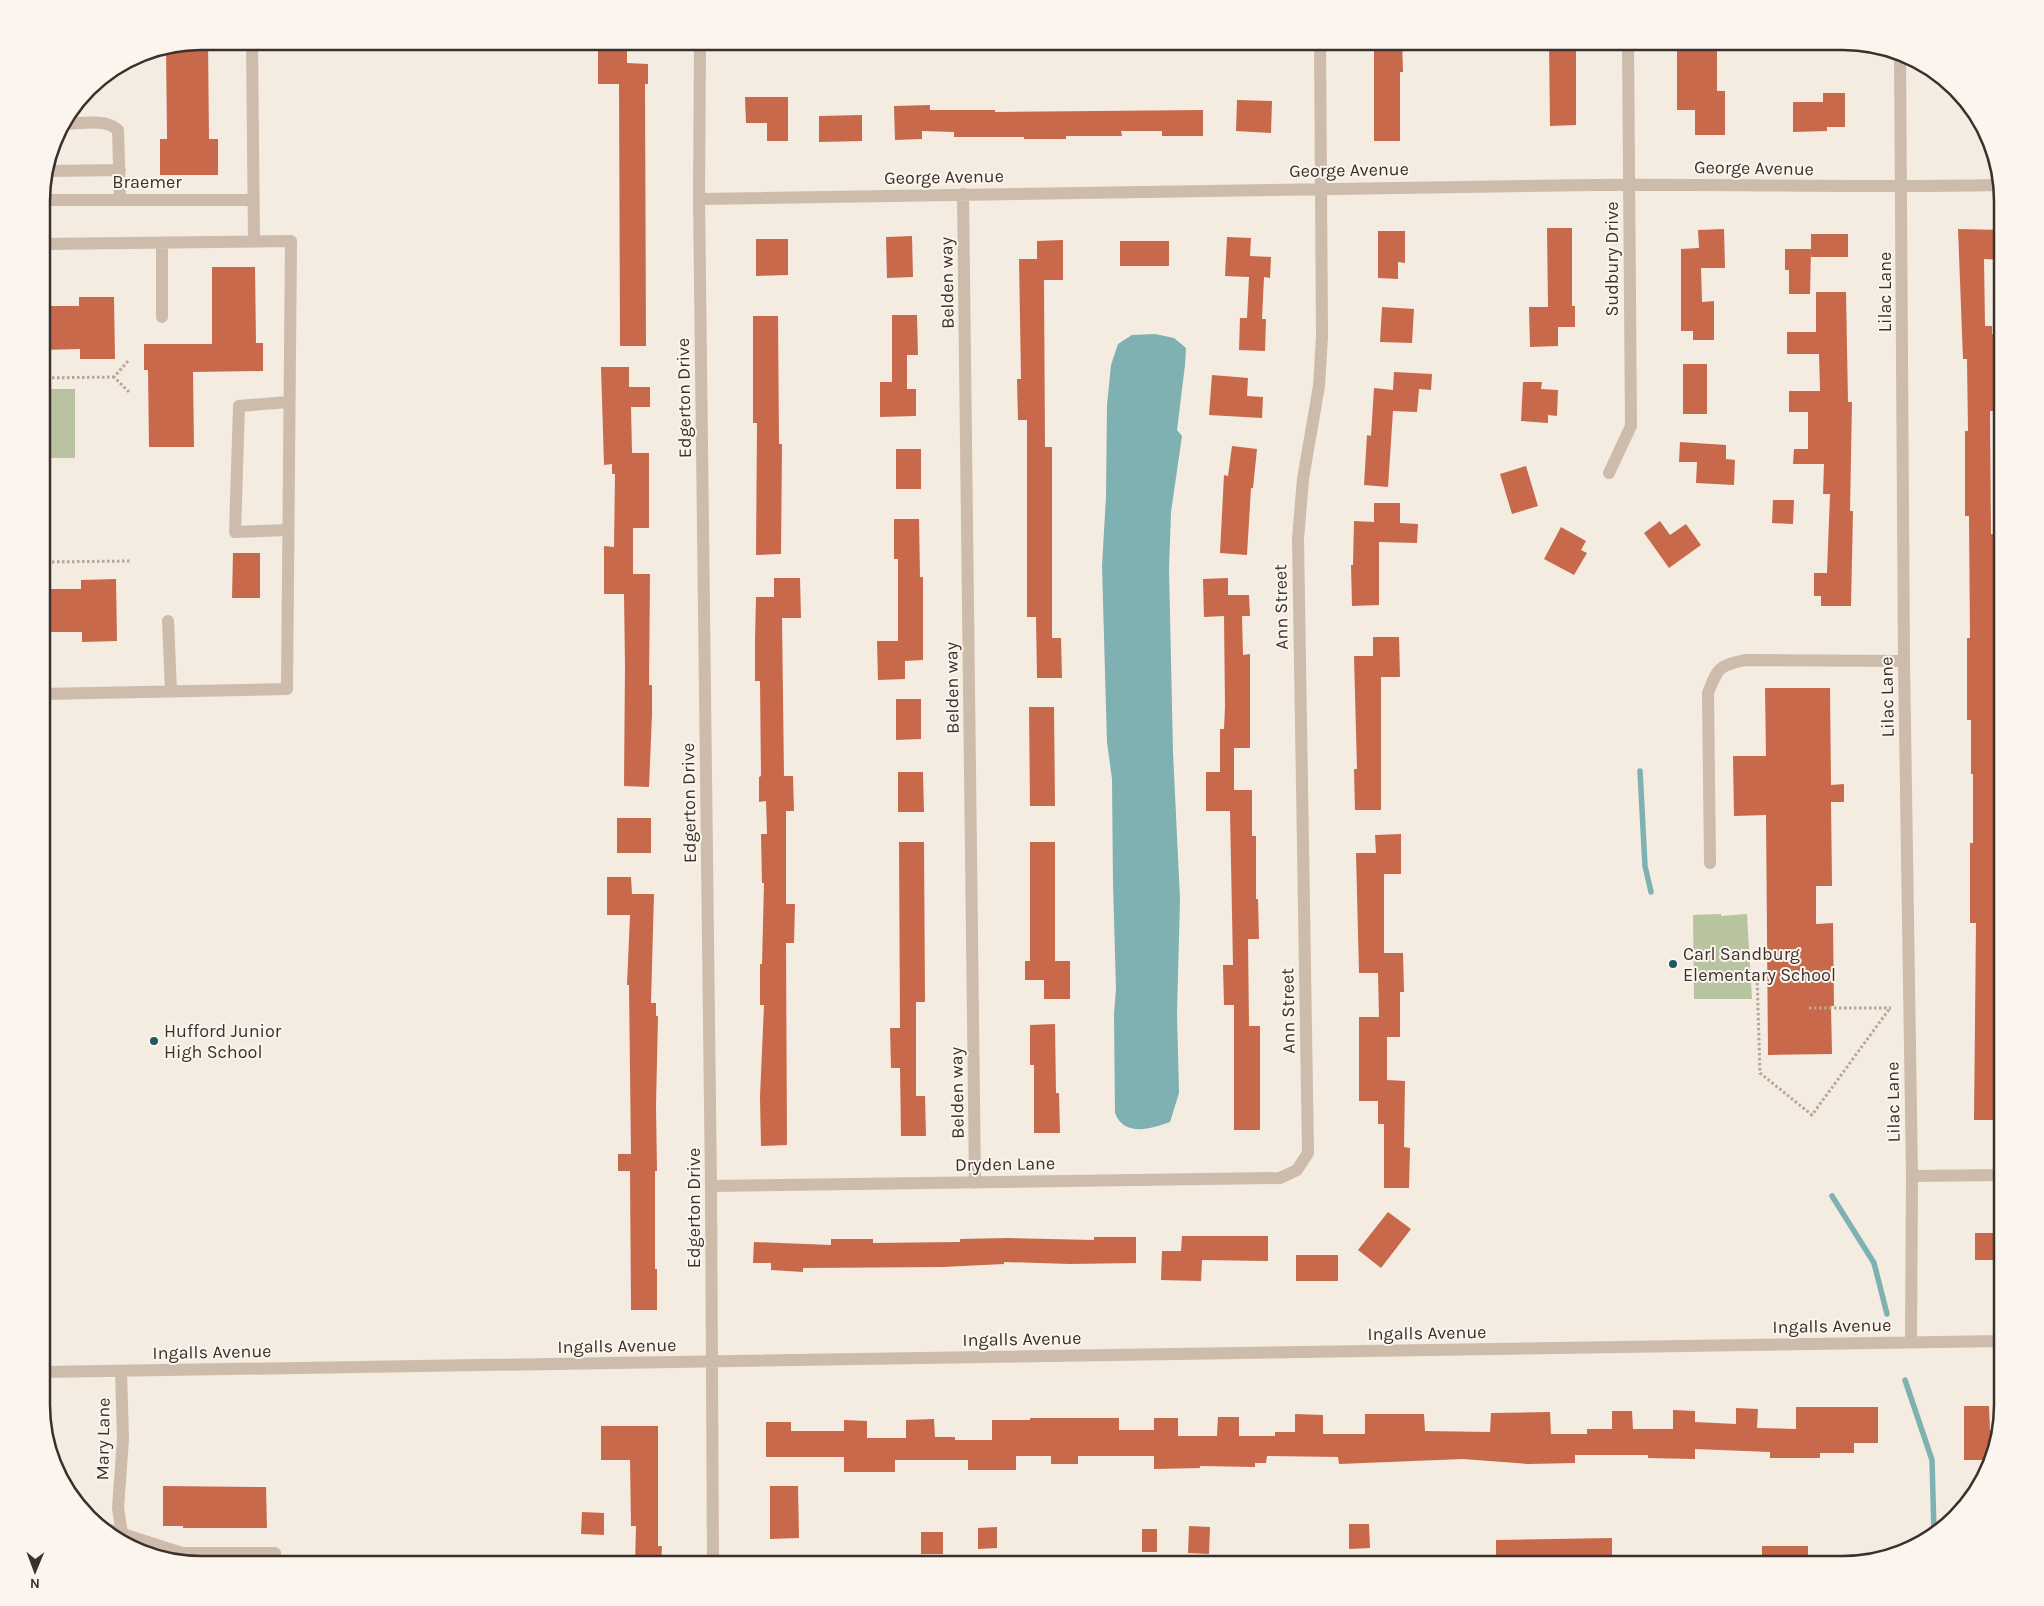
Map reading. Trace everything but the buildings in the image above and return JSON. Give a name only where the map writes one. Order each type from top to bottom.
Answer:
[{"type":"street","points":[[252,50],[254,242]]},
{"type":"street","name":"Edgerton Drive","points":[[700,50],[699,199],[712,1186],[713,1556]]},
{"type":"street","name":"Ann Street","points":[[1297,1170],[1308,1153],[1298,539],[1303,479],[1319,386],[1322,336],[1320,50]]},
{"type":"street","name":"Sudbury Drive","points":[[1610,472],[1631,426],[1628,50]]},
{"type":"street","name":"Lilac Lane","points":[[1900,61],[1904,661],[1912,1176],[1911,1342]]},
{"type":"street","points":[[71,124],[113,125],[118,130],[120,137],[120,200]]},
{"type":"street","points":[[53,171],[120,170]]},
{"type":"street","name":"George Avenue","points":[[699,199],[1321,187],[1630,185],[1902,187],[1993,185]]},
{"type":"street","name":"Belden way","points":[[964,194],[975,1182]]},
{"type":"street","name":"Braemer","points":[[50,200],[253,200]]},
{"type":"street","points":[[50,244],[291,242],[287,689],[50,694]]},
{"type":"street","points":[[162,243],[162,317]]},
{"type":"street","points":[[288,530],[235,532],[239,406],[289,402]]},
{"type":"street","points":[[168,621],[171,691]]},
{"type":"street","points":[[1710,863],[1708,693],[1715,674],[1724,665],[1745,660],[1904,661]]},
{"type":"street","name":"Dryden Lane","points":[[712,1186],[1280,1178],[1297,1170]]},
{"type":"street","points":[[1912,1176],[1994,1175]]},
{"type":"street","name":"Ingalls Avenue","points":[[50,1372],[1994,1341]]},
{"type":"street","name":"Mary Lane","points":[[121,1371],[124,1439],[118,1508],[122,1534]]},
{"type":"street","points":[[105,1522],[118,1508]]},
{"type":"street","points":[[136,1542],[182,1554],[275,1553]]},
{"type":"path","points":[[50,378],[114,376],[128,361]]},
{"type":"path","points":[[114,376],[129,392]]},
{"type":"path","points":[[50,562],[131,561]]},
{"type":"path","points":[[1751,974],[1757,974],[1760,1073],[1812,1115],[1891,1008],[1809,1008]]},
{"type":"green space","points":[[50,389],[75,389],[75,458],[50,458]]},
{"type":"green space","points":[[1721,914],[1721,916],[1747,914],[1752,999],[1694,999],[1693,915]]},
{"type":"water","points":[[1155,334],[1174,338],[1186,348],[1177,430],[1182,436],[1171,512],[1169,569],[1173,752],[1180,899],[1177,1014],[1179,1093],[1170,1122],[1147,1129],[1139,1129],[1125,1126],[1119,1121],[1115,1113],[1114,1014],[1116,989],[1112,779],[1107,742],[1102,566],[1106,497],[1107,405],[1111,365],[1118,344],[1132,335]]},
{"type":"waterway","points":[[1640,771],[1645,866],[1651,892]]},
{"type":"waterway","points":[[1832,1196],[1874,1263],[1887,1314]]},
{"type":"waterway","points":[[1905,1380],[1932,1460],[1934,1526]]},
{"type":"place","name":"Carl Sandburg Elementary School","points":[[1673,964]]},
{"type":"place","name":"Hufford Junior High School","points":[[154,1041]]}]
